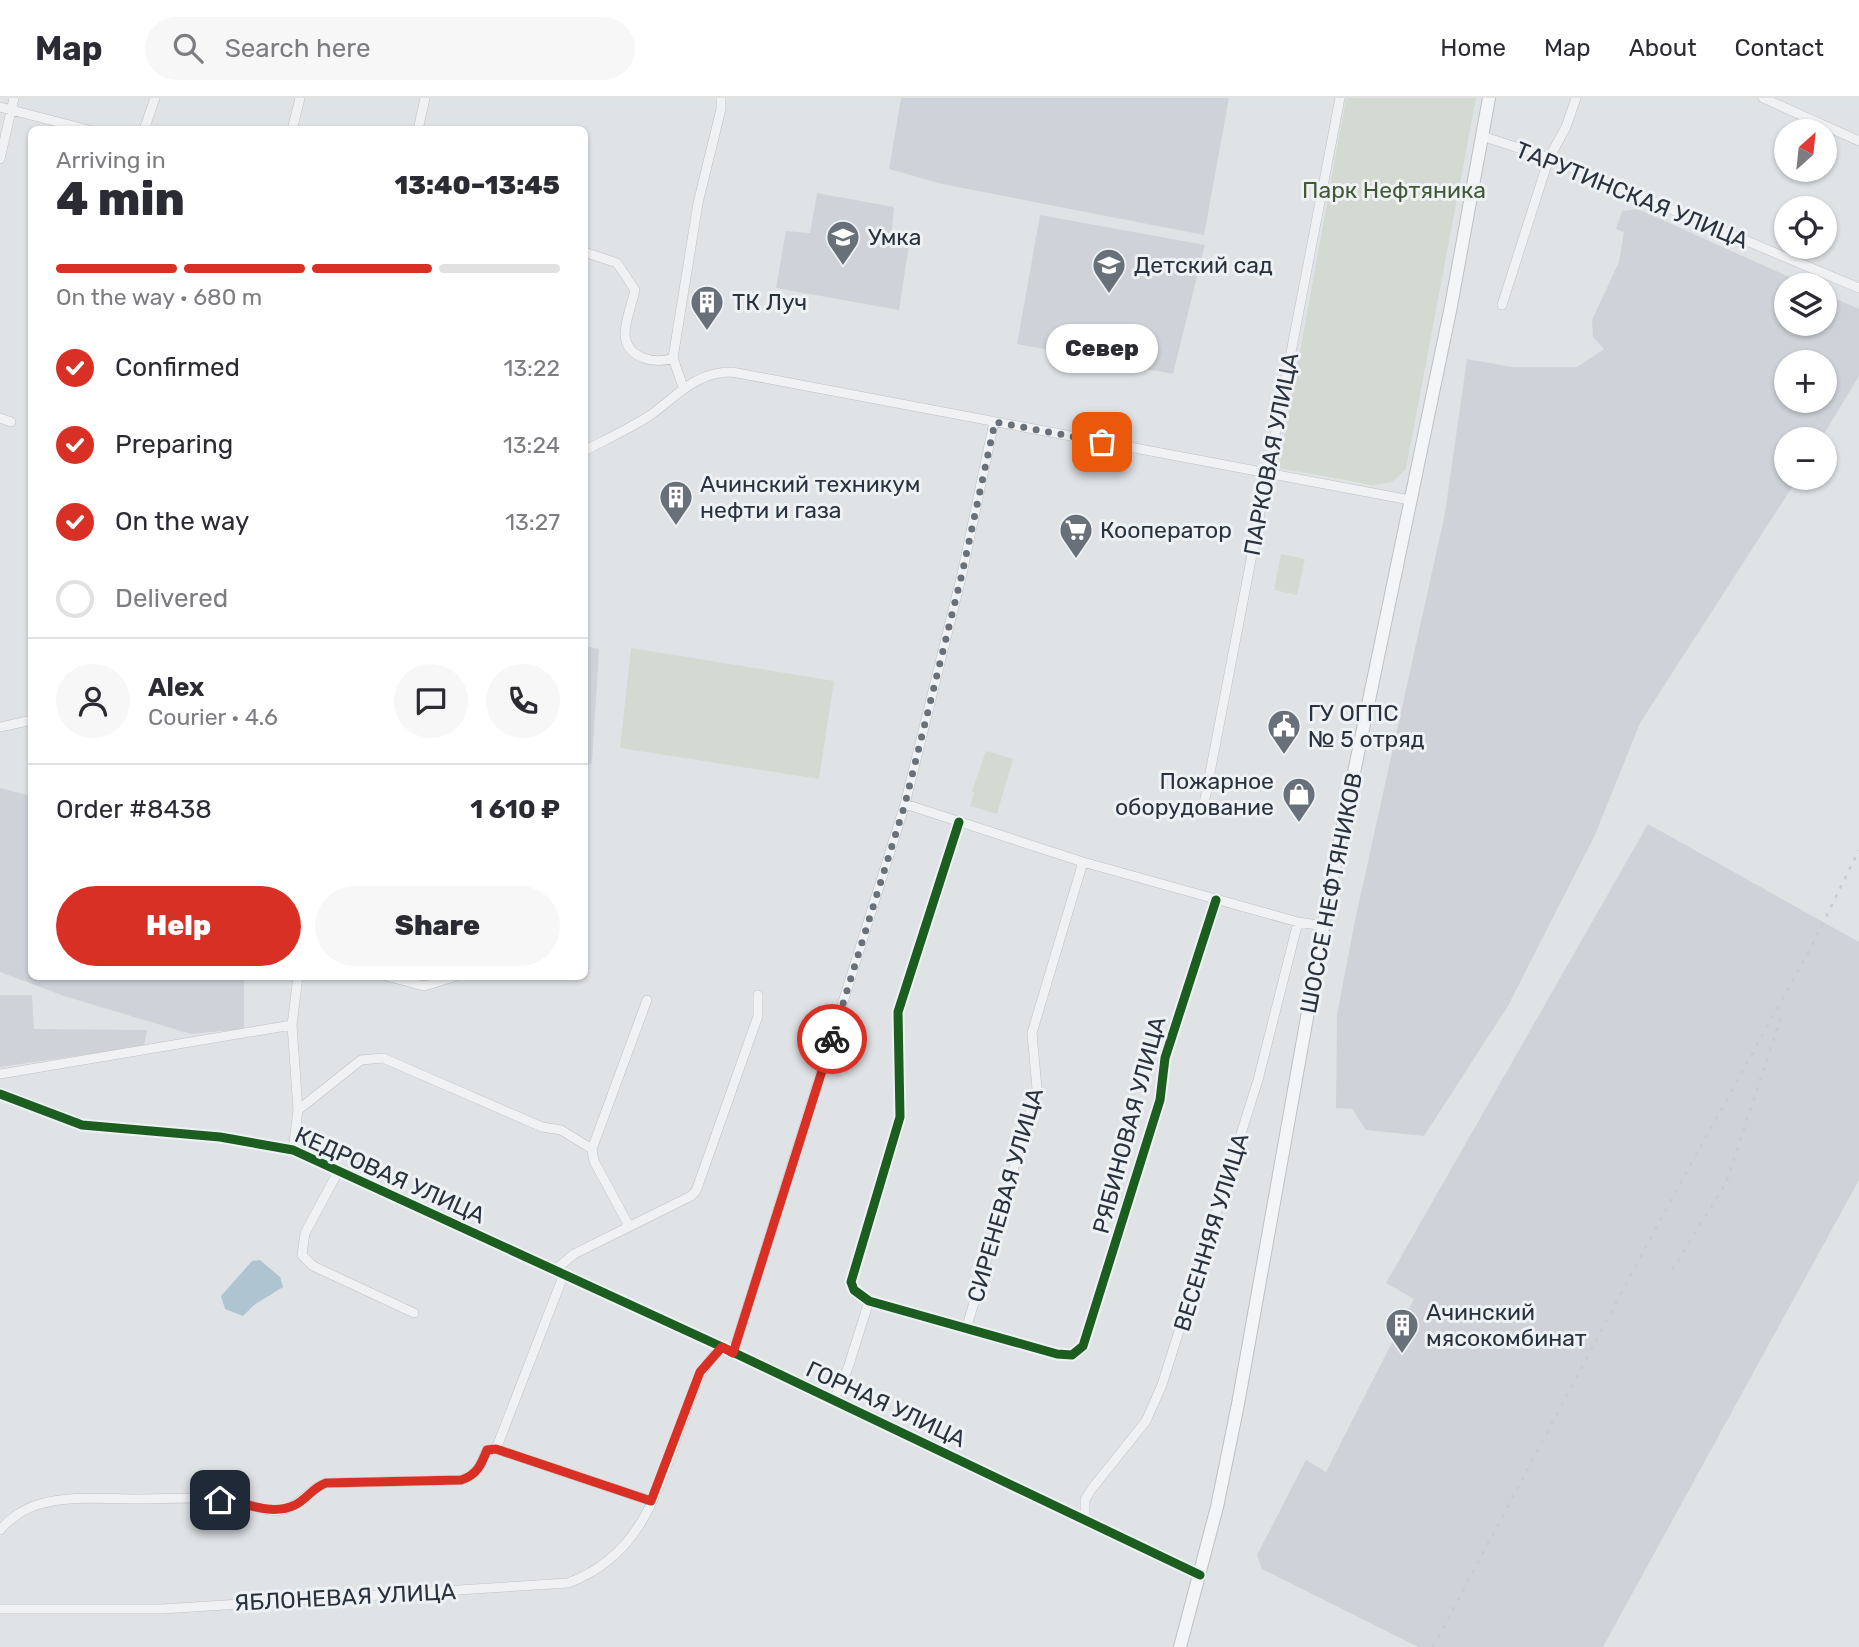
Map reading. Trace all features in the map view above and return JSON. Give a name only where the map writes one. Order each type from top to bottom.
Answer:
[{"type":"main road","name":"ШОССЕ НЕФТЯНИКОВ","points":[[1180,1647],[1200,1575],[1238,1404],[1324,926],[1489,98]]},
{"type":"street","points":[[0,159],[14,98]]},
{"type":"street","points":[[145,126],[155,98]]},
{"type":"street","points":[[293,126],[300,98]]},
{"type":"street","points":[[419,126],[425,98]]},
{"type":"street","points":[[682,387],[673,358],[698,203],[721,109],[721,98]]},
{"type":"street","name":"ПАРКОВАЯ УЛИЦА","points":[[1203,809],[1340,98]]},
{"type":"street","points":[[1502,306],[1549,158],[1566,127],[1576,98]]},
{"type":"street","points":[[1763,98],[1859,141]]},
{"type":"street","points":[[0,107],[73,126]]},
{"type":"street","name":"ТАРУТИНСКАЯ УЛИЦА","points":[[1482,136],[1549,158],[1859,288]]},
{"type":"street","points":[[588,253],[617,263],[635,290],[625,334],[631,348],[637,355],[654,362],[673,358]]},
{"type":"street","points":[[588,450],[652,413],[682,387],[711,374],[732,372],[1410,500]]},
{"type":"street","points":[[0,418],[11,422]]},
{"type":"street","points":[[733,1353],[905,804],[962,574],[995,422]]},
{"type":"street","points":[[0,727],[28,721]]},
{"type":"street","points":[[905,804],[1083,862],[1298,922],[1324,926]]},
{"type":"street","points":[[960,822],[898,1012],[900,1117],[852,1274],[854,1290],[869,1301],[967,1326]]},
{"type":"street","name":"СИРЕНЕВАЯ УЛИЦА","points":[[967,1326],[1037,1089],[1032,1033],[1083,862]]},
{"type":"street","name":"РЯБИНОВАЯ УЛИЦА","points":[[967,1326],[1072,1355],[1086,1340],[1160,1100],[1165,1058],[1216,900]]},
{"type":"street","name":"ВЕСЕННЯЯ УЛИЦА","points":[[1085,1520],[1085,1500],[1090,1491],[1146,1421],[1158,1396],[1258,1080],[1298,922]]},
{"type":"street","points":[[293,1150],[298,1110],[292,1025],[298,980]]},
{"type":"street","points":[[402,980],[425,986],[444,980]]},
{"type":"street","points":[[496,1449],[560,1272],[574,1254],[691,1196],[700,1184],[758,1016],[758,995]]},
{"type":"street","points":[[629,1226],[594,1161],[592,1149],[647,1000]]},
{"type":"street","points":[[0,1074],[292,1025]]},
{"type":"street","points":[[298,1110],[367,1058],[383,1058],[542,1127],[561,1130],[592,1149]]},
{"type":"street","name":"КЕДРОВАЯ УЛИЦА","points":[[0,1094],[82,1125],[220,1138],[293,1150],[560,1272]]},
{"type":"street","points":[[339,1170],[305,1233],[302,1255],[313,1266],[414,1313]]},
{"type":"street","name":"ГОРНАЯ УЛИЦА","points":[[560,1272],[1200,1575]]},
{"type":"street","points":[[834,1400],[848,1368],[869,1301]]},
{"type":"street","name":"ЯБЛОНЕВАЯ УЛИЦА","points":[[0,1609],[162,1609],[560,1584],[591,1573],[629,1544],[651,1501],[700,1372],[722,1347]]},
{"type":"street","points":[[0,1530],[8,1520],[38,1504],[68,1499],[204,1499],[235,1501],[263,1509],[281,1510],[298,1504],[316,1486],[326,1483],[461,1480],[472,1477],[487,1450],[496,1449],[651,1501]]},
{"type":"shaded area","points":[[901,98],[1229,98],[1204,235],[942,184],[889,169]]},
{"type":"shaded area","name":"Умка","points":[[817,193],[894,207],[891,241],[909,245],[899,310],[776,288],[786,231],[810,233]]},
{"type":"shaded area","points":[[1638,209],[1780,273],[1774,273],[1774,336],[1837,336],[1837,299],[1859,309],[1859,376],[1837,412],[1837,350],[1774,350],[1774,413],[1837,413],[1828,427],[1774,427],[1774,490],[1790,490],[1640,723],[1595,835],[1508,1006],[1424,1136],[1366,1130],[1352,1109],[1336,1108],[1337,1015],[1355,920],[1445,513],[1467,359],[1512,367],[1577,367],[1604,349],[1593,337],[1592,320],[1619,262],[1624,232],[1616,229],[1622,211]]},
{"type":"shaded area","name":"Детский сад","points":[[1040,215],[1205,245],[1173,374],[1017,344]]},
{"type":"shaded area","points":[[588,647],[599,649],[592,763],[588,765]]},
{"type":"shaded area","points":[[0,788],[28,795],[28,980],[244,980],[244,1029],[191,1034],[64,996],[0,972]]},
{"type":"shaded area","points":[[1648,824],[1859,942],[1859,1180],[1603,1647],[1418,1647],[1262,1569],[1257,1555],[1306,1460],[1326,1472],[1414,1299],[1386,1283]]},
{"type":"shaded area","points":[[0,995],[32,995],[34,1029],[147,1030],[144,1046],[0,1067]]},
{"type":"green space","name":"Парк Нефтяника","points":[[1346,98],[1476,98],[1406,469],[1392,482],[1372,485],[1279,468]]},
{"type":"green space","points":[[1281,554],[1305,559],[1297,595],[1274,590]]},
{"type":"green space","points":[[631,648],[834,681],[819,779],[620,748]]},
{"type":"green space","points":[[986,751],[1013,759],[997,814],[970,806],[974,793],[972,791]]},
{"type":"water","points":[[260,1260],[280,1277],[283,1287],[254,1305],[243,1316],[225,1309],[221,1296],[252,1261]]},
{"type":"railway","points":[[1433,1647],[1665,1211],[1809,951],[1859,850]]},
{"type":"railway","points":[[1672,1270],[1726,1183],[1783,1011]]},
{"type":"cycle path","points":[[959,822],[898,1012],[900,1117],[851,1282],[854,1290],[869,1301],[1057,1354],[1072,1355],[1083,1346],[1160,1100],[1165,1058],[1216,900]]},
{"type":"cycle path","points":[[0,1094],[82,1125],[220,1137],[293,1150],[722,1347],[1200,1575]]},
{"type":"way so far","points":[[832,1039],[905,804],[962,574],[995,422],[1102,442]]},
{"type":"place","name":"Умка","points":[[843,267]]},
{"type":"place","name":"Детский сад","points":[[1109,295]]},
{"type":"place","name":"ТК Луч","points":[[707,332]]},
{"type":"place","name":"Север","points":[[1102,442]]},
{"type":"place","name":"Ачинский техникум нефти и газа","points":[[676,527]]},
{"type":"place","name":"Кооператор","points":[[1076,560]]},
{"type":"place","name":"ГУ ОГПС № 5 отряд","points":[[1284,756]]},
{"type":"place","name":"Пожарное оборудование","points":[[1299,824]]},
{"type":"place","name":"Ачинский мясокомбинат","points":[[1402,1355]]},
{"type":"route","points":[[220,1500],[281,1510],[298,1504],[316,1486],[326,1483],[461,1480],[472,1477],[487,1450],[496,1449],[505,1455],[651,1501],[700,1372],[722,1347],[733,1353],[832,1039]]}]
